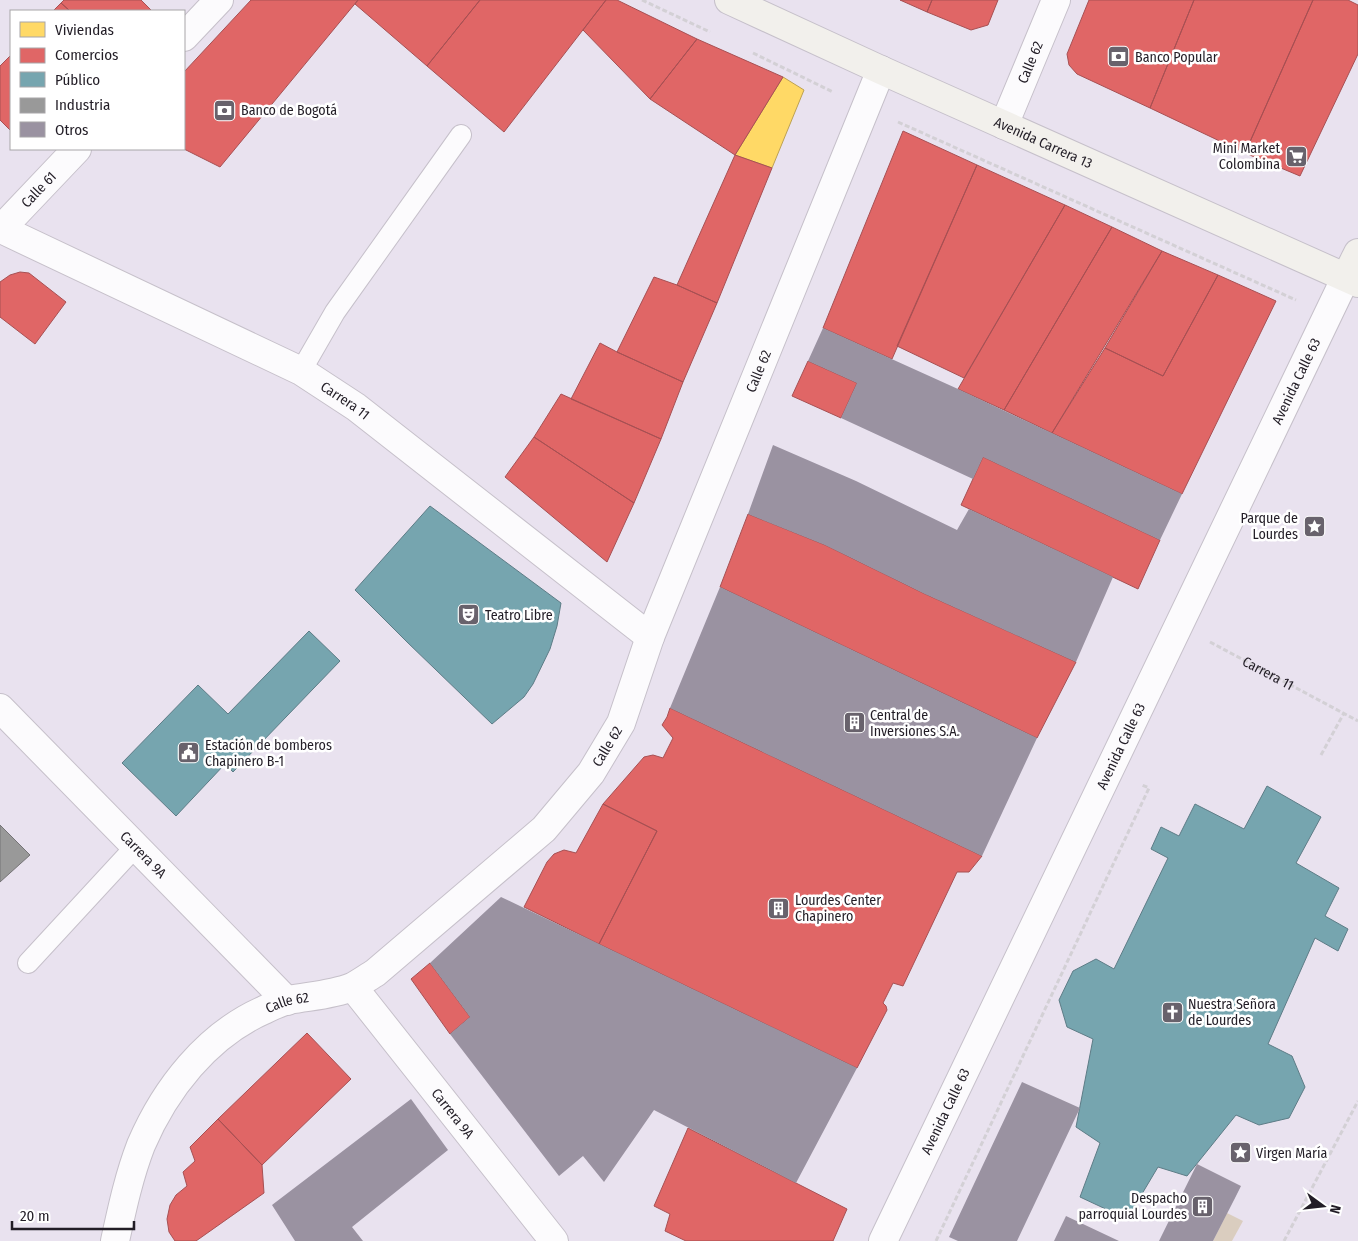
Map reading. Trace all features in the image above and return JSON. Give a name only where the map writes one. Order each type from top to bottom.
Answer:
[{"type":"main road","name":"Avenida Carrera 13","points":[[729,0],[880,70],[1352,280]]},
{"type":"main road","name":"Avenida Calle 63","points":[[1352,280],[1358,253]]},
{"type":"street","points":[[185,36],[219,0]]},
{"type":"street","name":"Calle 62","points":[[1004,125],[1056,0]]},
{"type":"street","name":"Calle 62","points":[[115,1241],[130,1177],[142,1145],[159,1110],[183,1073],[213,1043],[246,1019],[287,1001],[353,987],[375,973],[544,829],[591,773],[621,723],[650,636],[880,70]]},
{"type":"street","name":"Calle 61","points":[[0,229],[76,150]]},
{"type":"street","name":"Carrera 11","points":[[0,229],[301,371],[356,406],[650,636]]},
{"type":"street","name":"Avenida Calle 63","points":[[883,1241],[1328,314],[1352,280]]},
{"type":"street","name":"Carrera 9A","points":[[0,708],[287,1001]]},
{"type":"street","name":"Carrera 9A","points":[[353,987],[554,1241]]},
{"type":"street","points":[[122,1207],[129,1241]]},
{"type":"lane","points":[[301,371],[335,312],[461,135]]},
{"type":"lane","points":[[28,964],[136,846]]},
{"type":"path","points":[[642,0],[714,34]]},
{"type":"path","points":[[750,51],[866,107],[1328,314]]},
{"type":"path","name":"Carrera 11","points":[[1179,625],[1358,721]]},
{"type":"path","points":[[1321,754],[1344,713]]},
{"type":"path","points":[[936,1241],[1149,788],[1109,771]]},
{"type":"path","points":[[1284,1241],[1358,1101]]},
{"type":"shaded area","points":[[1227,1213],[1243,1221],[1232,1241],[1213,1241]]},
{"type":"building: Viviendas","points":[[783,77],[804,90],[772,168],[735,155]]},
{"type":"building: Comercios","points":[[64,0],[141,0],[151,10],[69,10],[61,3]]},
{"type":"building: Comercios","name":"Banco de Bogotá","points":[[251,0],[358,0],[220,167],[185,150],[185,71]]},
{"type":"building: Comercios","points":[[358,0],[480,0],[427,66],[355,4]]},
{"type":"building: Comercios","points":[[480,0],[606,0],[504,132],[427,66]]},
{"type":"building: Comercios","points":[[606,0],[617,0],[697,39],[650,99],[583,30]]},
{"type":"building: Comercios","points":[[900,0],[932,0],[927,12]]},
{"type":"building: Comercios","points":[[932,0],[998,0],[988,25],[971,30],[927,12]]},
{"type":"building: Comercios","name":"Banco Popular","points":[[1089,0],[1194,0],[1150,108],[1077,74],[1069,65],[1067,54]]},
{"type":"building: Comercios","points":[[1194,0],[1313,0],[1245,153],[1150,108]]},
{"type":"building: Comercios","points":[[1313,0],[1348,0],[1358,5],[1358,54],[1300,176],[1245,153]]},
{"type":"building: Comercios","points":[[61,3],[69,10],[54,10]]},
{"type":"building: Comercios","points":[[697,39],[783,77],[735,155],[650,99]]},
{"type":"building: Comercios","points":[[10,56],[10,130],[0,120],[0,66]]},
{"type":"building: Comercios","points":[[903,131],[977,165],[892,359],[823,328]]},
{"type":"building: Comercios","points":[[735,155],[772,168],[717,303],[677,285]]},
{"type":"building: Comercios","points":[[977,165],[1065,205],[964,378],[897,346]]},
{"type":"building: Comercios","points":[[1065,205],[1112,227],[1004,410],[958,389]]},
{"type":"building: Comercios","points":[[1112,227],[1162,251],[1052,433],[1004,410]]},
{"type":"building: Comercios","points":[[1162,251],[1218,275],[1163,376],[1105,348]]},
{"type":"building: Comercios","points":[[20,272],[29,273],[66,302],[35,344],[0,317],[0,282],[10,275]]},
{"type":"building: Comercios","points":[[1218,275],[1276,301],[1182,494],[1052,433],[1105,348],[1163,376]]},
{"type":"building: Comercios","points":[[654,277],[717,303],[683,382],[617,352]]},
{"type":"building: Comercios","points":[[600,343],[683,382],[661,439],[571,399]]},
{"type":"building: Comercios","points":[[808,361],[857,383],[841,418],[792,396]]},
{"type":"building: Comercios","points":[[561,394],[661,439],[634,503],[534,437]]},
{"type":"building: Comercios","points":[[534,437],[634,503],[607,562],[505,477]]},
{"type":"building: Comercios","points":[[983,457],[1160,540],[1138,589],[961,505]]},
{"type":"building: Comercios","points":[[748,514],[825,545],[925,594],[1076,662],[1037,738],[720,587]]},
{"type":"building: Comercios","name":"Lourdes Center Chapinero","points":[[670,708],[982,856],[969,872],[957,872],[903,986],[893,983],[883,1003],[887,1010],[857,1068],[599,944],[657,831],[603,804],[644,757],[653,755],[663,758],[673,738],[662,725]]},
{"type":"building: Comercios","points":[[603,804],[657,831],[599,944],[524,907],[547,862],[554,854],[564,850],[576,853]]},
{"type":"building: Comercios","points":[[430,963],[470,1017],[450,1034],[411,979]]},
{"type":"building: Comercios","points":[[307,1033],[351,1079],[262,1165],[218,1119]]},
{"type":"building: Comercios","points":[[218,1119],[262,1165],[264,1193],[196,1241],[175,1241],[169,1232],[167,1219],[170,1205],[176,1195],[187,1186],[183,1172],[195,1161],[190,1147]]},
{"type":"building: Comercios","points":[[688,1128],[847,1209],[833,1241],[686,1241],[665,1231],[670,1214],[654,1206]]},
{"type":"building: Público","name":"Teatro Libre","points":[[430,506],[561,603],[550,649],[533,684],[524,697],[492,724],[355,590]]},
{"type":"building: Público","points":[[309,631],[340,661],[233,772],[225,764],[176,816],[122,763],[198,685],[228,714]]},
{"type":"building: Público","name":"Nuestra Señora de Lourdes","points":[[1267,786],[1321,817],[1296,863],[1339,888],[1325,916],[1348,929],[1338,951],[1315,938],[1268,1044],[1292,1056],[1305,1087],[1289,1118],[1259,1125],[1236,1115],[1187,1176],[1158,1167],[1127,1219],[1080,1197],[1100,1143],[1076,1127],[1093,1039],[1067,1027],[1059,1000],[1073,971],[1096,959],[1114,969],[1168,858],[1151,849],[1161,827],[1179,836],[1195,804],[1244,829]]},
{"type":"building: Industria","points":[[0,825],[30,855],[0,882]]},
{"type":"building: Otros","points":[[823,328],[1182,494],[1160,540],[983,457],[973,479],[841,418],[857,383],[808,361]]},
{"type":"building: Otros","points":[[773,445],[856,481],[957,530],[969,509],[1113,577],[1076,662],[925,594],[825,545],[748,514]]},
{"type":"building: Otros","name":"Central de Inversiones S.A.","points":[[720,587],[1037,738],[982,856],[670,708]]},
{"type":"building: Otros","points":[[501,897],[857,1068],[796,1183],[654,1110],[604,1182],[583,1156],[559,1176],[450,1034],[470,1017],[430,963]]},
{"type":"building: Otros","points":[[1022,1082],[1080,1108],[1017,1241],[958,1241],[949,1237]]},
{"type":"building: Otros","points":[[411,1099],[448,1150],[352,1227],[363,1241],[295,1241],[272,1205]]},
{"type":"building: Otros","name":"Despacho parroquial Lourdes","points":[[1197,1164],[1241,1186],[1213,1241],[1159,1241]]},
{"type":"building: Otros","name":"Despacho parroquial Lourdes","points":[[1066,1216],[1119,1241],[1054,1241]]},
{"type":"place","name":"Banco Popular","points":[[1119,57]]},
{"type":"place","name":"Banco de Bogotá","points":[[225,110]]},
{"type":"place","name":"Mini Market Colombina","points":[[1296,156]]},
{"type":"place","name":"Parque de Lourdes","points":[[1314,526]]},
{"type":"place","name":"Teatro Libre","points":[[469,615]]},
{"type":"place","name":"Central de Inversiones S.A.","points":[[854,723]]},
{"type":"place","name":"Estación de bomberos Chapinero B-1","points":[[189,753]]},
{"type":"place","name":"Lourdes Center Chapinero","points":[[779,908]]},
{"type":"place","name":"Nuestra Señora de Lourdes","points":[[1172,1012]]},
{"type":"place","name":"Virgen María","points":[[1240,1153]]},
{"type":"place","name":"Despacho parroquial Lourdes","points":[[1203,1206]]}]
